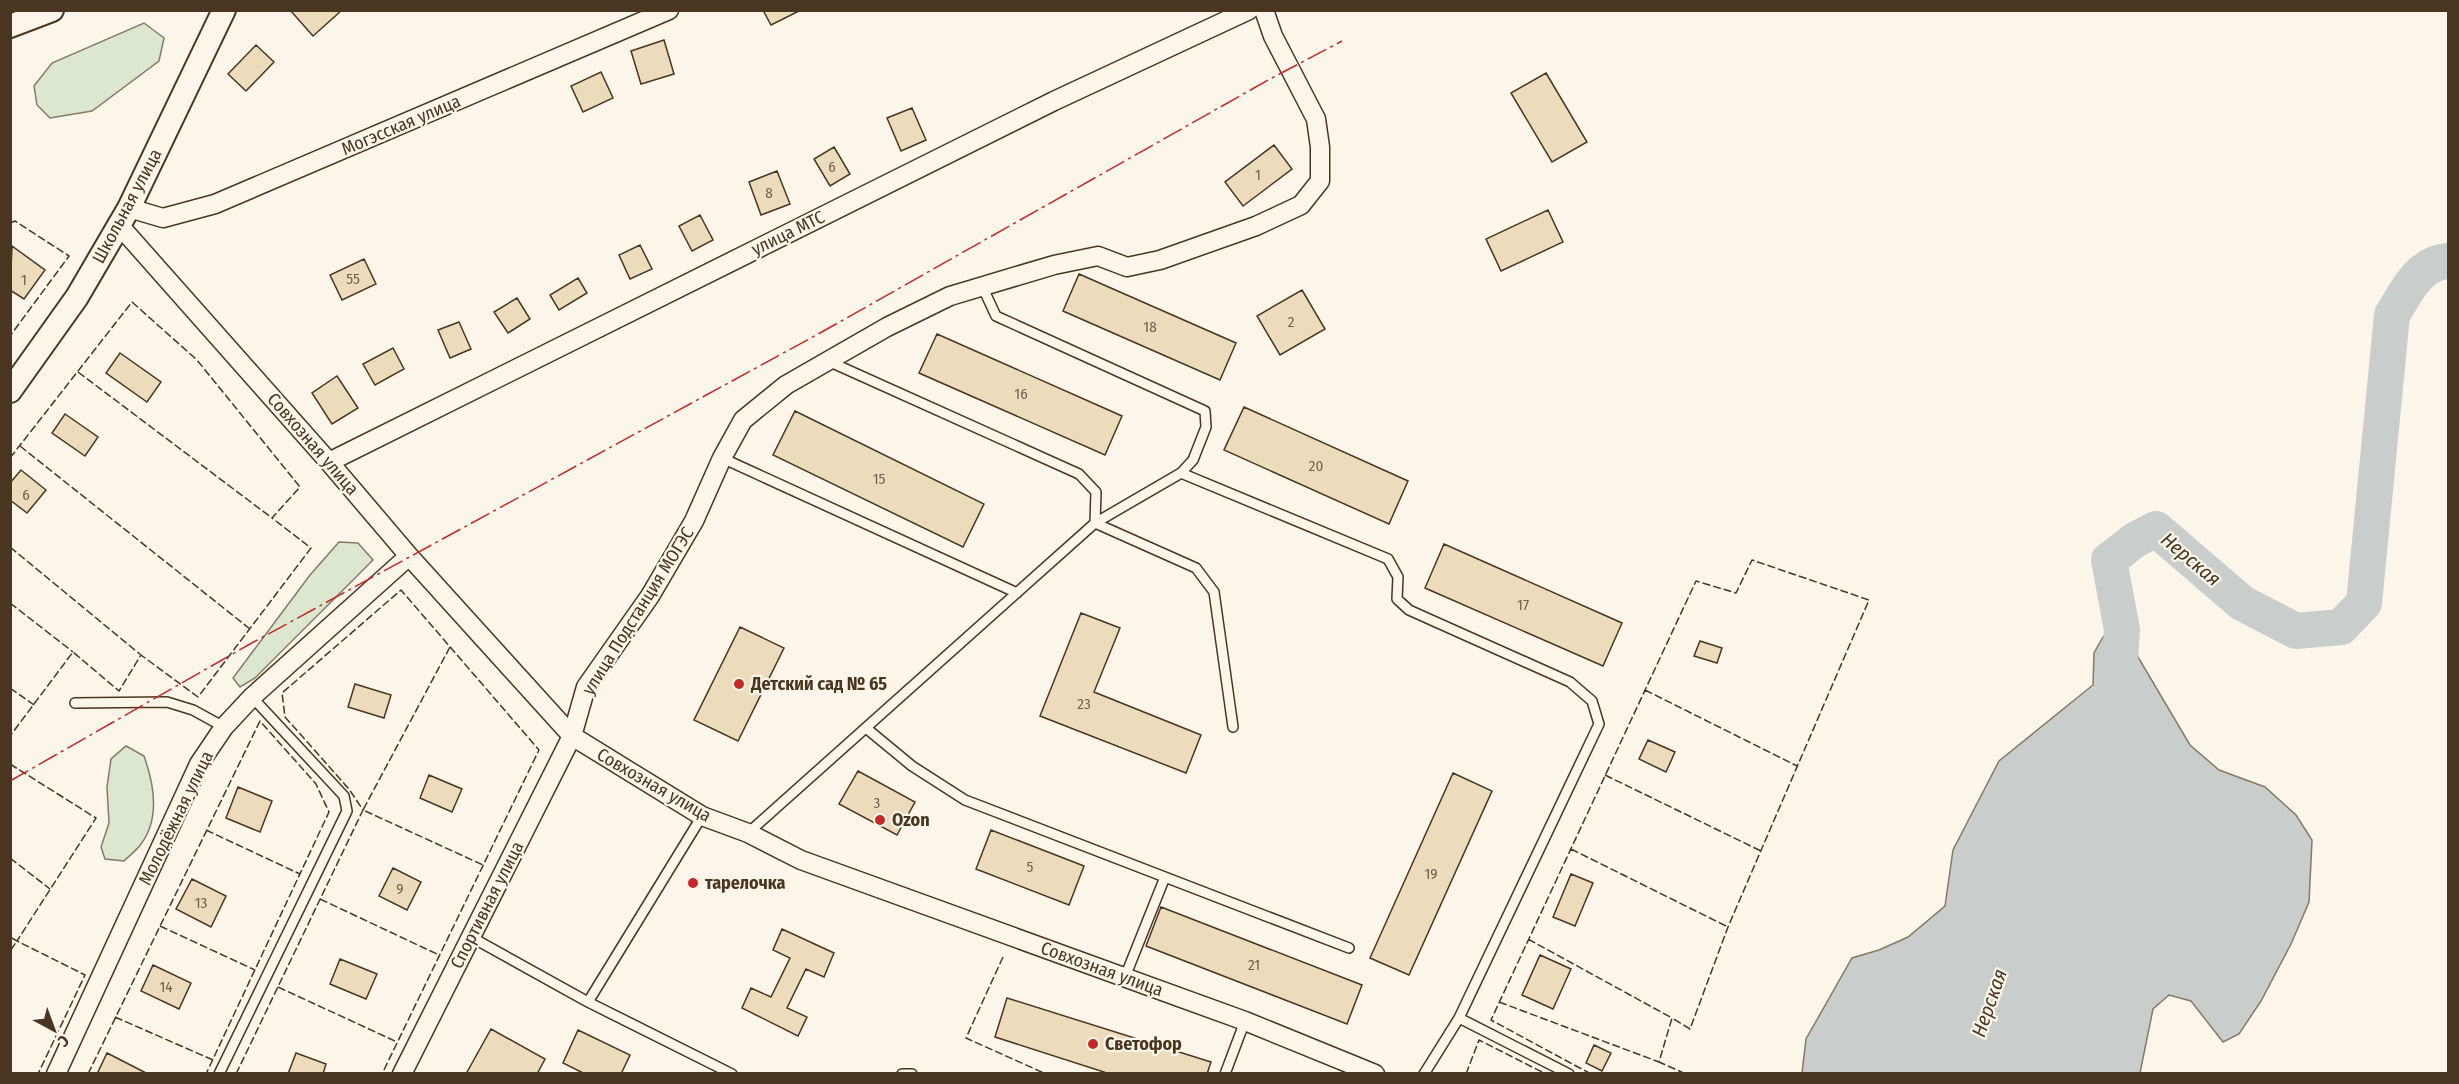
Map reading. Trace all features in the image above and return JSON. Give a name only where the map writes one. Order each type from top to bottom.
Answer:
[{"type":"street","points":[[10,26],[52,10]]},
{"type":"street","name":"Школьная улица","points":[[10,392],[77,297],[124,217],[224,10]]},
{"type":"street","name":"Могэсская улица","points":[[124,217],[163,218],[215,204],[669,10]]},
{"type":"street","name":"улица МТС","points":[[329,462],[1054,101],[1249,10]]},
{"type":"street","name":"улица Подстанция МОГЭС","points":[[572,736],[586,687],[650,596],[694,521],[722,458],[743,420],[786,385],[887,327],[950,296],[1054,265],[1098,256],[1127,267],[1160,260],[1256,226],[1301,205],[1320,181],[1320,147],[1316,119],[1273,36],[1264,10]]},
{"type":"street","name":"Совхозная улица","points":[[124,217],[409,556],[572,736],[702,816],[748,833],[801,860],[1245,1021],[1375,1074]]},
{"type":"street","name":"Молодёжная улица","points":[[56,1074],[200,764],[224,727],[252,697],[409,556]]},
{"type":"street","name":"Спортивная улица","points":[[402,1074],[572,736]]},
{"type":"lane","points":[[748,833],[1095,523],[1181,473],[1192,460],[1206,427],[1205,411],[996,316],[982,286]]},
{"type":"lane","points":[[828,361],[1079,474],[1096,492],[1095,523]]},
{"type":"lane","points":[[722,458],[1017,593]]},
{"type":"lane","points":[[1181,473],[1388,559],[1398,577],[1397,599],[1409,610],[1570,682],[1592,701],[1599,724],[1459,1018],[1424,1074]]},
{"type":"lane","points":[[1095,523],[1197,568],[1214,592],[1233,727]]},
{"type":"lane","points":[[219,1074],[347,811],[344,796],[252,697]]},
{"type":"lane","points":[[75,703],[167,702],[193,710],[224,727]]},
{"type":"lane","points":[[866,728],[912,766],[965,800],[1349,948]]},
{"type":"lane","points":[[588,1002],[702,816]]},
{"type":"lane","points":[[1125,977],[1165,877]]},
{"type":"lane","points":[[471,937],[588,1002],[721,1071],[732,1074]]},
{"type":"lane","points":[[1459,1018],[1569,1074]]},
{"type":"lane","points":[[1225,1074],[1245,1021]]},
{"type":"lane","points":[[902,1074],[912,1074]]},
{"type":"green space","points":[[144,23],[164,38],[159,61],[92,111],[50,118],[37,105],[34,86],[52,63]]},
{"type":"green space","points":[[339,542],[358,543],[373,560],[255,678],[240,687],[233,678],[310,575]]},
{"type":"green space","points":[[126,746],[144,756],[152,790],[153,813],[147,834],[124,861],[105,859],[101,847],[109,823],[107,787],[111,759]]},
{"type":"water","points":[[2122,630],[2190,745],[2219,770],[2265,787],[2296,815],[2312,840],[2309,902],[2291,944],[2261,1001],[2239,1034],[2223,1042],[2191,1001],[2169,995],[2153,1009],[2140,1073],[1802,1073],[1806,1039],[1852,958],[1879,950],[1908,937],[1945,906],[1953,850],[1999,761],[2093,685],[2094,653],[2103,637]]},
{"type":"building","points":[[290,10],[342,10],[313,36]]},
{"type":"building","points":[[763,10],[801,10],[771,25]]},
{"type":"building","points":[[664,40],[674,74],[641,84],[631,51]]},
{"type":"building","points":[[256,45],[274,62],[246,91],[228,74]]},
{"type":"building","points":[[601,72],[613,98],[583,112],[571,86]]},
{"type":"building","points":[[1546,73],[1587,142],[1552,162],[1511,93]]},
{"type":"building","points":[[912,108],[926,140],[901,151],[887,118]]},
{"type":"building","points":[[1274,145],[1292,169],[1243,206],[1225,182]]},
{"type":"building","points":[[834,147],[850,174],[830,186],[814,159]]},
{"type":"building","points":[[777,171],[790,204],[761,215],[749,182]]},
{"type":"building","points":[[1548,210],[1563,242],[1501,271],[1486,239]]},
{"type":"building","points":[[700,215],[713,240],[692,251],[679,226]]},
{"type":"building","points":[[640,245],[652,269],[630,279],[619,255]]},
{"type":"building","points":[[12,246],[45,270],[24,299],[10,290]]},
{"type":"building","points":[[364,259],[376,284],[342,300],[330,275]]},
{"type":"building","points":[[1079,274],[1236,343],[1220,380],[1063,311]]},
{"type":"building","points":[[578,278],[587,293],[559,310],[550,295]]},
{"type":"building","points":[[1302,290],[1325,329],[1280,355],[1257,316]]},
{"type":"building","points":[[517,298],[530,319],[508,333],[494,312]]},
{"type":"building","points":[[459,322],[471,349],[450,358],[438,330]]},
{"type":"building","points":[[937,334],[1122,416],[1105,455],[919,373]]},
{"type":"building","points":[[393,348],[404,369],[375,385],[363,364]]},
{"type":"building","points":[[120,353],[161,382],[147,402],[106,373]]},
{"type":"building","points":[[337,376],[358,408],[332,424],[312,393]]},
{"type":"building","points":[[1244,407],[1408,481],[1389,524],[1224,450]]},
{"type":"building","points":[[795,411],[984,504],[963,547],[773,455]]},
{"type":"building","points":[[65,414],[98,437],[85,456],[52,433]]},
{"type":"building","points":[[21,470],[46,490],[27,513],[10,500],[10,483]]},
{"type":"building","points":[[1444,544],[1622,623],[1603,666],[1425,588]]},
{"type":"building","points":[[1081,613],[1120,628],[1094,692],[1201,735],[1186,773],[1040,716]]},
{"type":"building","name":"Детский сад № 65","points":[[740,627],[784,648],[738,741],[694,720]]},
{"type":"building","points":[[1700,641],[1722,648],[1717,663],[1694,656]]},
{"type":"building","points":[[355,684],[391,695],[384,718],[348,707]]},
{"type":"building","points":[[1648,740],[1675,752],[1666,772],[1639,759]]},
{"type":"building","points":[[858,771],[915,802],[897,835],[839,804]]},
{"type":"building","points":[[1453,773],[1492,791],[1409,975],[1370,958]]},
{"type":"building","points":[[429,775],[462,789],[452,812],[420,798]]},
{"type":"building","points":[[238,787],[272,801],[260,832],[226,818]]},
{"type":"building","points":[[991,830],[1084,866],[1069,905],[976,869]]},
{"type":"building","points":[[393,868],[421,882],[407,910],[379,896]]},
{"type":"building","points":[[1571,874],[1593,883],[1575,926],[1553,917]]},
{"type":"building","points":[[192,879],[226,896],[211,927],[176,909]]},
{"type":"building","points":[[1161,907],[1362,985],[1347,1024],[1146,946]]},
{"type":"building","points":[[782,929],[834,953],[824,977],[806,969],[787,1008],[807,1017],[798,1036],[742,1008],[751,988],[771,997],[790,958],[773,950]]},
{"type":"building","points":[[1540,955],[1571,969],[1553,1009],[1522,995]]},
{"type":"building","points":[[340,959],[377,974],[366,999],[330,984]]},
{"type":"building","points":[[153,965],[191,983],[179,1009],[141,991]]},
{"type":"building","points":[[1007,998],[1211,1062],[1207,1074],[1110,1074],[995,1037]]},
{"type":"building","points":[[491,1029],[545,1059],[537,1074],[466,1074]]},
{"type":"building","points":[[578,1030],[630,1055],[621,1074],[585,1074],[563,1063]]},
{"type":"building","points":[[1594,1045],[1611,1053],[1602,1071],[1586,1063]]},
{"type":"building","points":[[107,1053],[148,1074],[97,1074]]},
{"type":"building","points":[[296,1053],[326,1064],[323,1074],[288,1074]]},
{"type":"waterway","name":"Нерская","points":[[2119,678],[2122,630],[2109,560],[2135,540],[2156,529],[2242,603],[2296,631],[2341,627],[2364,603],[2392,315],[2408,288],[2421,273],[2429,267],[2448,261]]},
{"type":"fence","points":[[10,223],[15,221],[69,256],[10,336]]},
{"type":"fence","points":[[10,458],[132,302],[197,360],[300,487],[272,518],[311,548],[198,697],[141,655],[119,691],[73,652],[10,736]]},
{"type":"fence","points":[[78,372],[272,518]]},
{"type":"fence","points":[[20,446],[250,629]]},
{"type":"fence","points":[[10,547],[141,655]]},
{"type":"fence","points":[[1591,1074],[1491,1020],[1696,581],[1736,593],[1752,560],[1869,600],[1728,927],[1690,1029],[1672,1018],[1659,1062],[1686,1074]]},
{"type":"fence","points":[[236,1074],[363,810],[349,789],[285,717],[282,693],[401,590],[539,750],[382,1074]]},
{"type":"fence","points":[[10,603],[73,652]]},
{"type":"fence","points":[[450,647],[363,810],[483,865]]},
{"type":"fence","points":[[10,688],[34,705]]},
{"type":"fence","points":[[1645,690],[1797,766]]},
{"type":"fence","points":[[88,1074],[260,721],[316,784],[329,812],[206,1074]]},
{"type":"fence","points":[[10,764],[96,818],[17,941],[85,975],[38,1074]]},
{"type":"fence","points":[[1605,775],[1761,851]]},
{"type":"fence","points":[[206,830],[300,874]]},
{"type":"fence","points":[[1571,849],[1728,927]]},
{"type":"fence","points":[[10,858],[50,889]]},
{"type":"fence","points":[[320,899],[439,955]]},
{"type":"fence","points":[[160,926],[255,970]]},
{"type":"fence","points":[[10,937],[17,941],[10,951]]},
{"type":"fence","points":[[1528,939],[1672,1018]]},
{"type":"fence","points":[[1003,957],[966,1038],[1046,1074]]},
{"type":"fence","points":[[278,987],[397,1042]]},
{"type":"fence","points":[[1499,1002],[1659,1062]]},
{"type":"fence","points":[[115,1017],[213,1060]]},
{"type":"fence","points":[[1466,1074],[1479,1040],[1546,1074]]},
{"type":"power","points":[[10,781],[250,644],[820,333],[1270,79],[1342,41]]},
{"type":"place","name":"Детский сад № 65","points":[[739,684]]},
{"type":"place","name":"Ozon","points":[[880,820]]},
{"type":"place","name":"тарелочка","points":[[693,883]]},
{"type":"place","name":"Светофор","points":[[1093,1044]]}]
